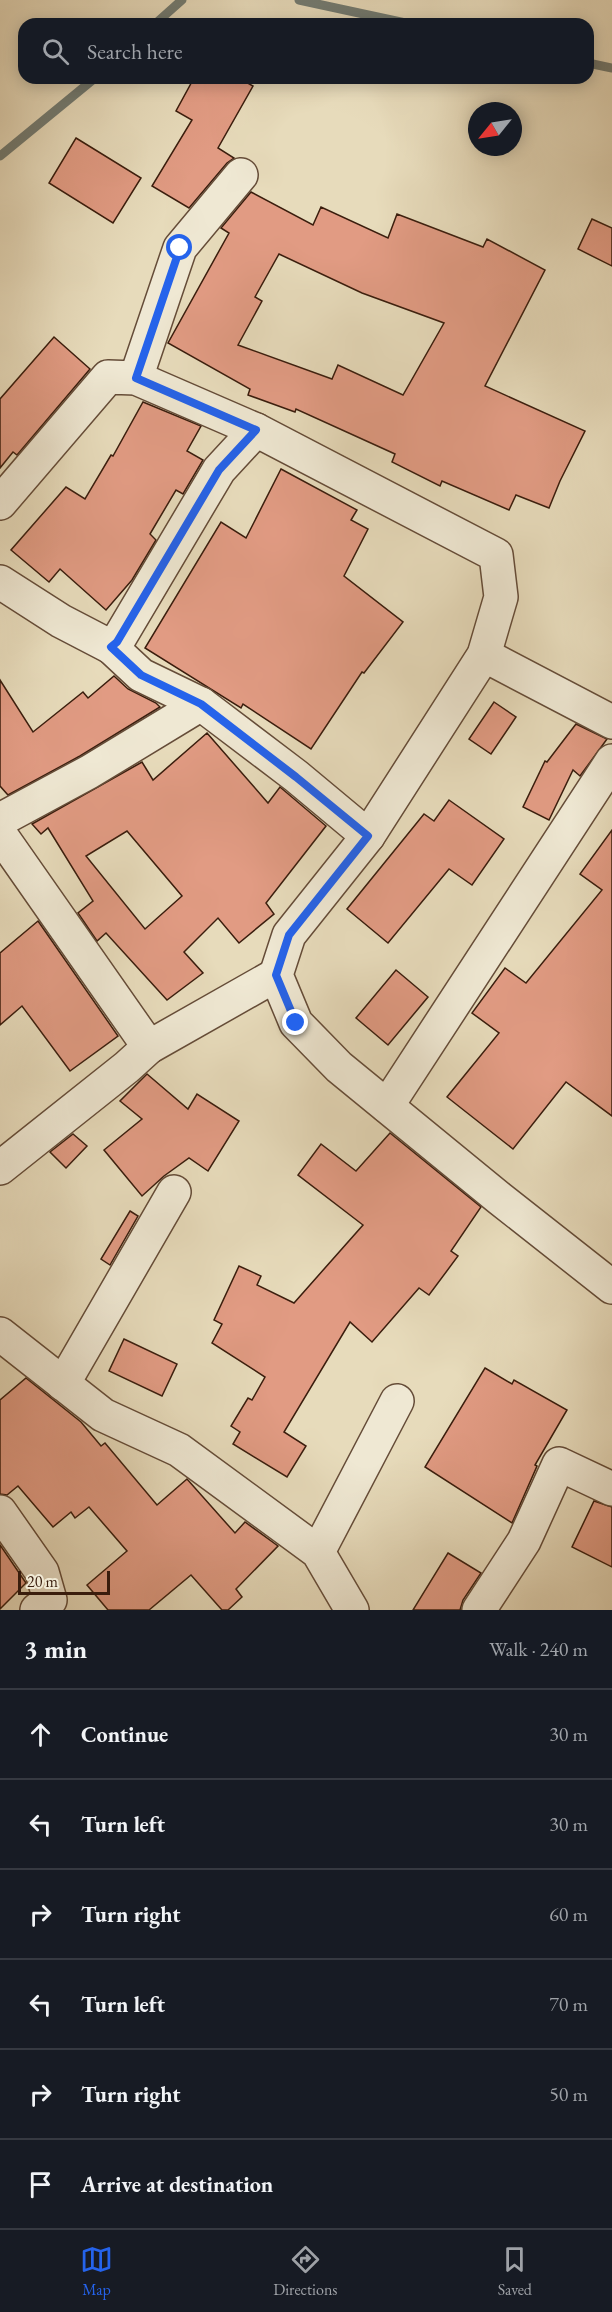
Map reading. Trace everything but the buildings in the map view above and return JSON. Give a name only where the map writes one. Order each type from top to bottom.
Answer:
[{"type":"street","points":[[136,378],[180,248],[241,175]]},
{"type":"street","points":[[0,503],[108,377],[136,378],[256,430],[496,555],[501,597],[484,656],[368,836],[289,935],[276,975],[296,1023],[339,1067],[612,1287]]},
{"type":"street","points":[[111,647],[117,642],[219,470],[256,430]]},
{"type":"street","points":[[0,582],[61,621],[111,647],[141,675],[201,704],[368,836]]},
{"type":"street","points":[[484,656],[612,722]]},
{"type":"street","points":[[0,820],[89,772],[201,704]]},
{"type":"street","points":[[387,1106],[612,761]]},
{"type":"street","points":[[0,834],[149,1047]]},
{"type":"street","points":[[0,1168],[149,1047],[276,975]]},
{"type":"street","points":[[63,1384],[174,1192]]},
{"type":"street","points":[[2,1338],[103,1415],[179,1450],[318,1552],[352,1610]]},
{"type":"street","points":[[318,1552],[397,1401]]},
{"type":"street","points":[[479,1610],[524,1541],[559,1464],[612,1489]]},
{"type":"street","points":[[0,1512],[42,1572],[50,1600],[37,1610]]},
{"type":"waterway","points":[[162,18],[182,0]]},
{"type":"waterway","points":[[299,0],[382,18]]},
{"type":"waterway","points":[[594,64],[612,68]]},
{"type":"waterway","points":[[0,156],[88,84]]},
{"type":"route","points":[[180,248],[136,378],[256,430],[219,470],[117,642],[111,647],[141,675],[201,704],[368,836],[289,935],[276,975],[296,1023]]}]
